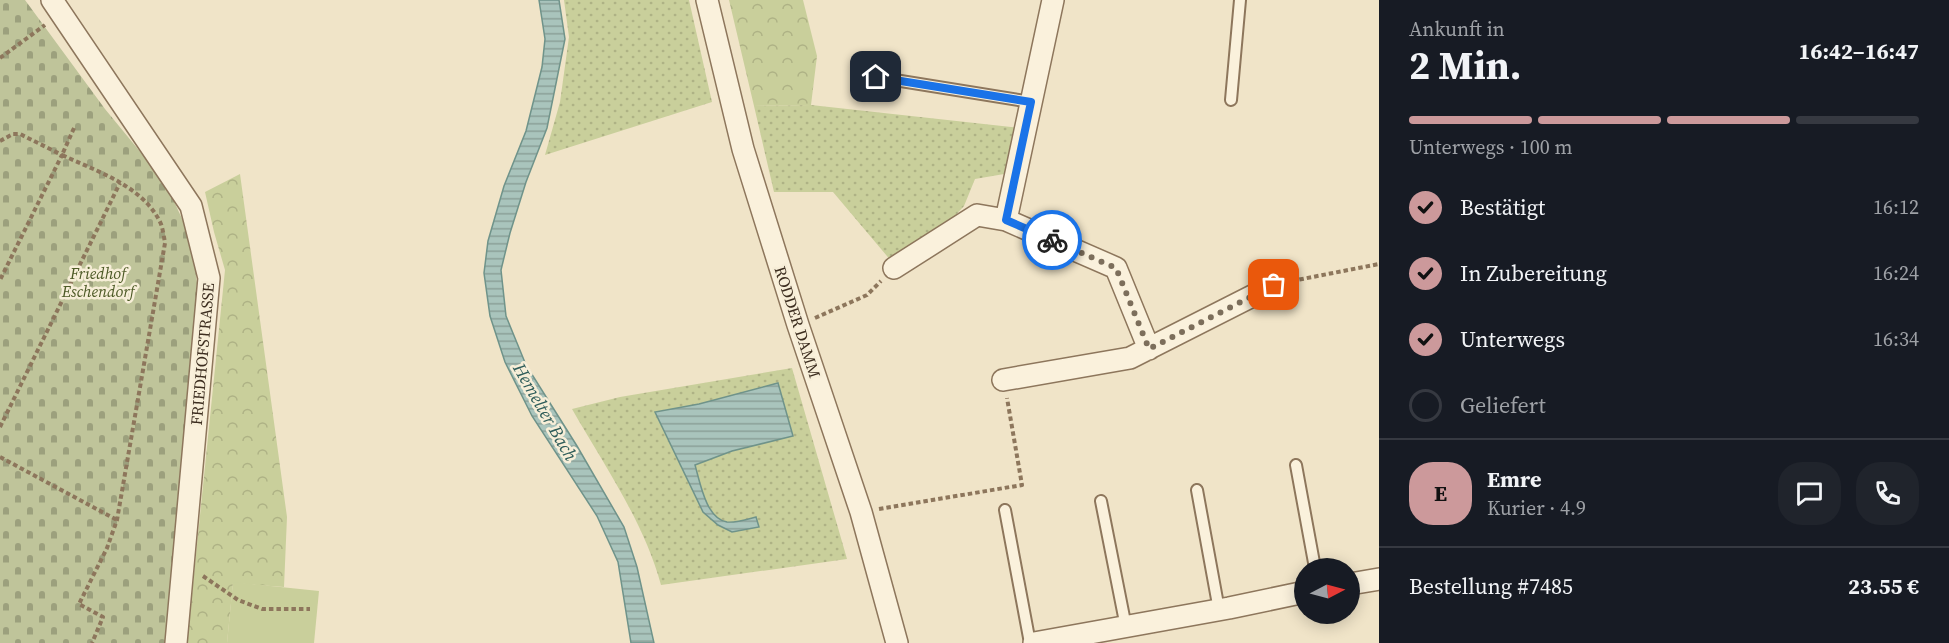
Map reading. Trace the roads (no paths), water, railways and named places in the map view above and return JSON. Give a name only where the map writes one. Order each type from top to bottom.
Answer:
[{"type":"street","name":"RODDER DAMM","points":[[707,0],[743,149],[798,325],[861,512],[897,643]]},
{"type":"street","points":[[1006,220],[1053,0]]},
{"type":"street","name":"FRIEDHOFSTRASSE","points":[[56,7],[191,206],[209,278],[176,643]]},
{"type":"street","points":[[894,268],[977,215],[1006,220],[1116,268],[1149,349]]},
{"type":"street","points":[[1003,380],[1130,358],[1274,285]]},
{"type":"street","points":[[1360,582],[1379,579]]},
{"type":"street","points":[[1032,643],[1294,594]]},
{"type":"lane","points":[[1231,100],[1240,0]]},
{"type":"lane","points":[[876,77],[1031,102]]},
{"type":"lane","points":[[1296,465],[1313,558]]},
{"type":"lane","points":[[1197,490],[1219,610]]},
{"type":"lane","points":[[1101,501],[1126,627]]},
{"type":"lane","points":[[1005,510],[1032,643]]},
{"type":"water","name":"Hemelter Bach","points":[[539,0],[559,0],[565,39],[547,128],[526,182],[501,270],[506,316],[526,365],[624,527],[637,567],[654,643],[631,643],[618,562],[597,516],[532,416],[505,362],[490,316],[484,273],[488,241],[504,186],[526,131],[542,67],[545,39]]},
{"type":"water","points":[[778,383],[793,436],[732,451],[695,465],[705,499],[714,514],[727,522],[756,517],[759,527],[732,532],[718,525],[703,512],[655,412],[699,404]]},
{"type":"park label","name":"Friedhof Eschendorf","points":[[98,282]]}]
